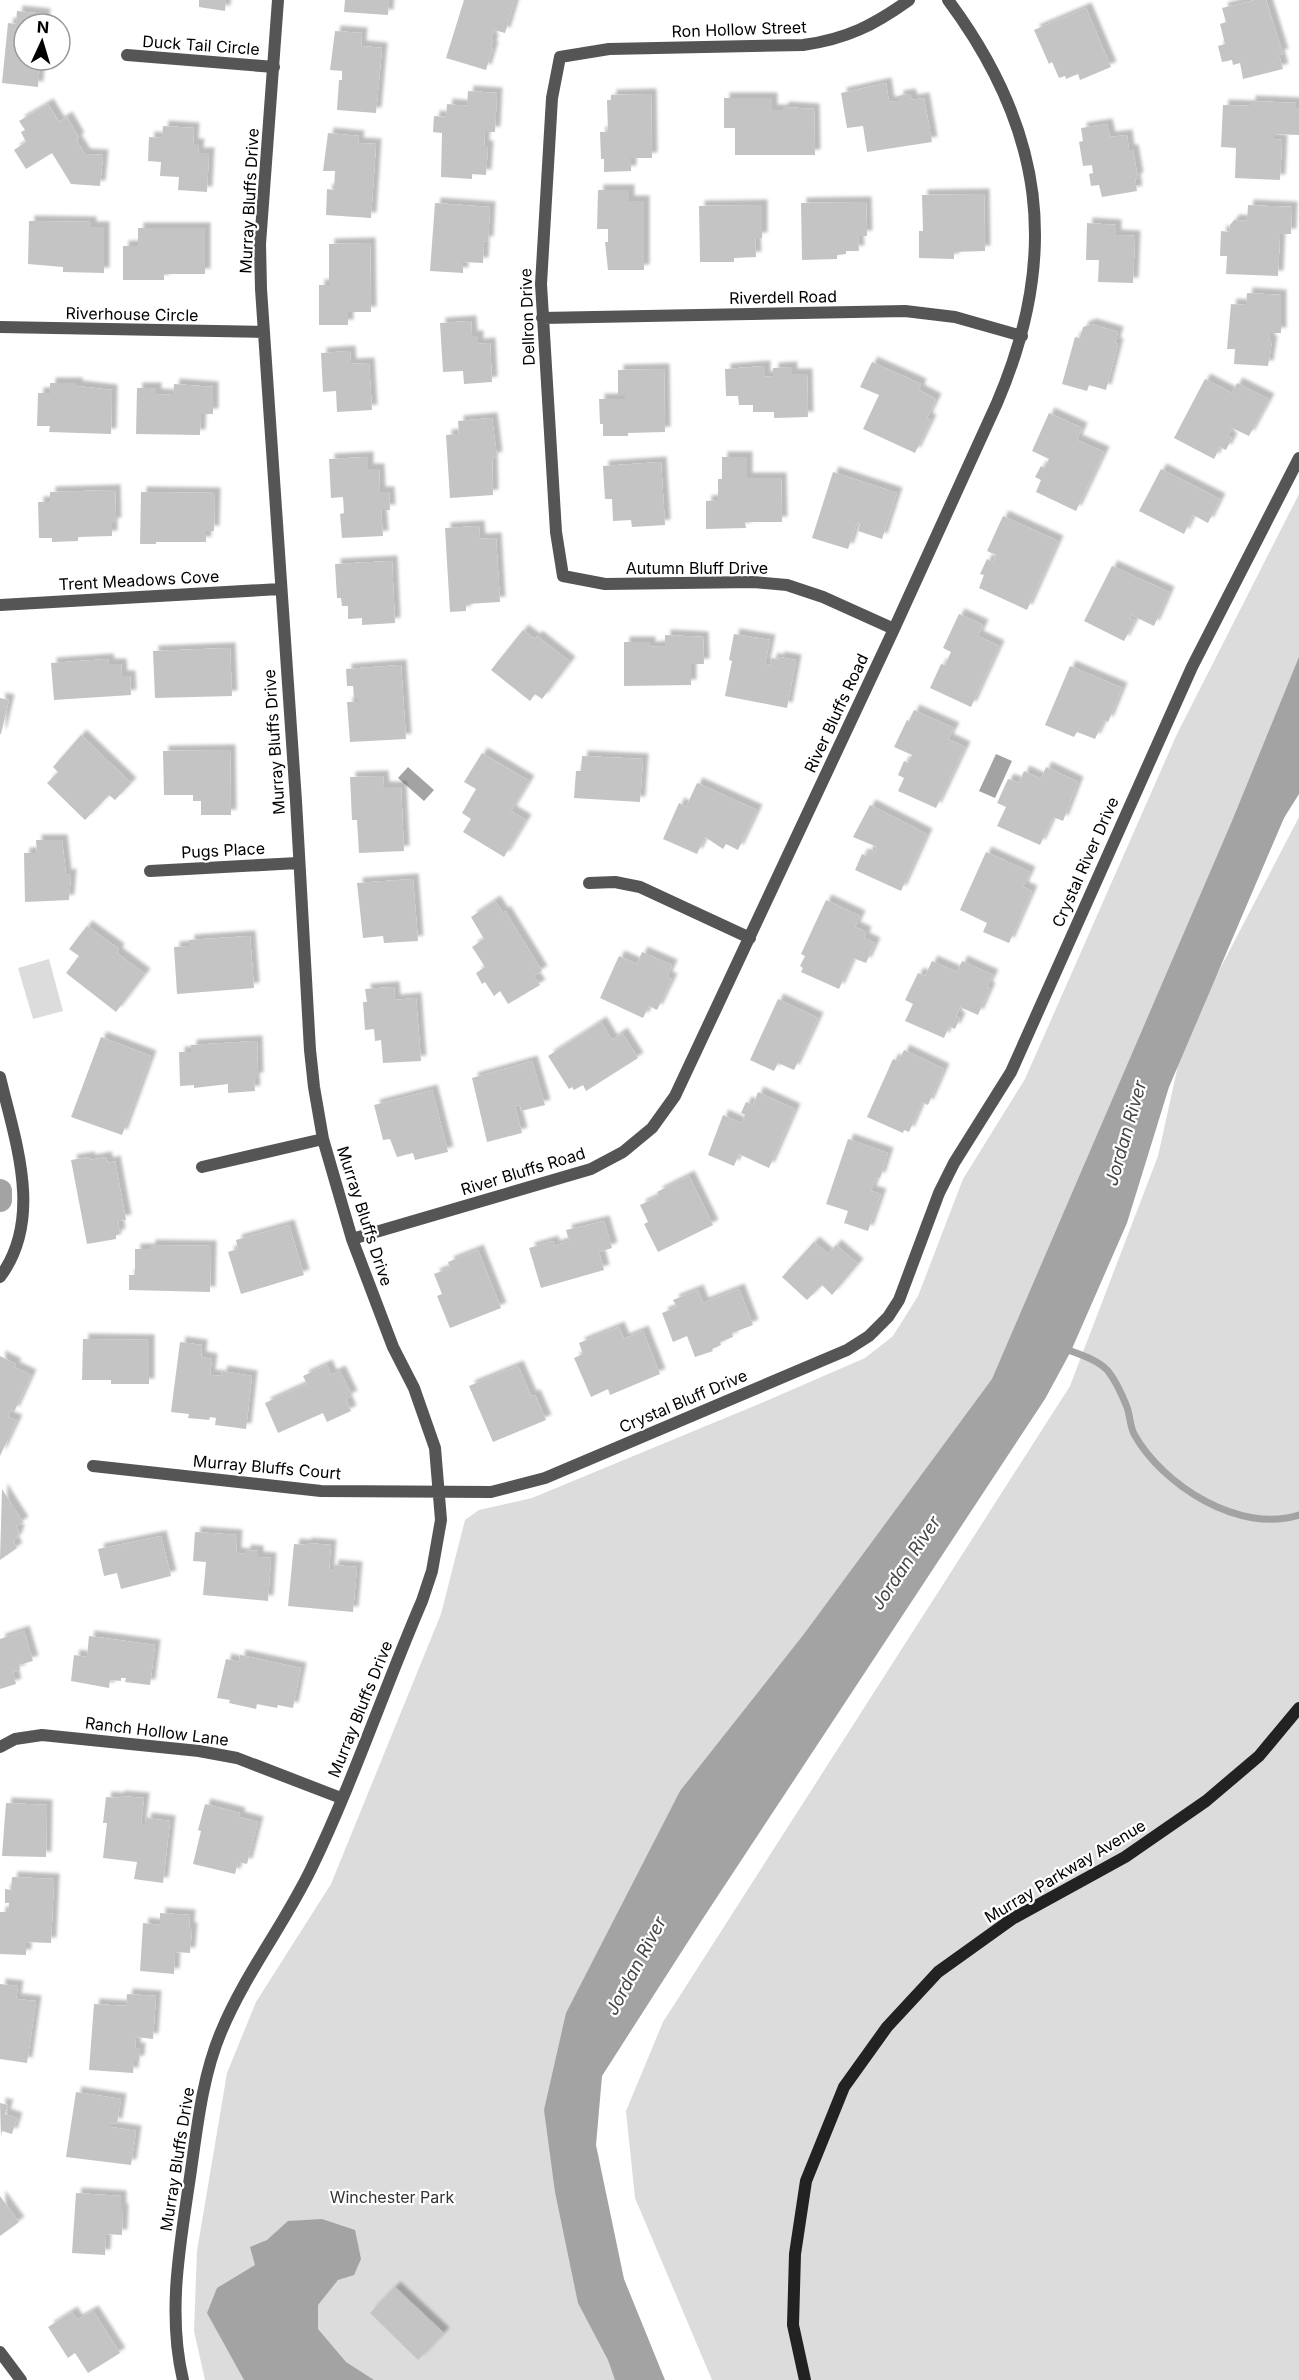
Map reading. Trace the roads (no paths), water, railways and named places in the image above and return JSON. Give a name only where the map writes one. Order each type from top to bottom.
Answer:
[{"type":"street","name":"Murray Bluffs Drive","points":[[183,2380],[177,2339],[177,2268],[206,2077],[220,2033],[239,1992],[310,1869],[341,1798],[429,1581],[441,1520],[435,1448],[431,1433],[414,1388],[393,1347],[352,1239],[323,1139],[310,1050],[260,244],[278,0]]},
{"type":"street","name":"Ron Hollow Street","points":[[560,57],[609,49],[803,45],[827,42],[853,34],[877,22],[909,0]]},
{"type":"street","name":"River Bluffs Road","points":[[352,1239],[591,1169],[623,1152],[652,1128],[675,1096],[894,629],[997,403],[1022,336],[1031,294],[1035,253],[1035,207],[1028,166],[1017,124],[996,74],[965,22],[948,0]]},
{"type":"street","name":"Duck Tail Circle","points":[[127,55],[274,67]]},
{"type":"street","name":"Dellron Drive","points":[[560,57],[552,98],[541,274],[556,532],[563,576]]},
{"type":"street","name":"Riverdell Road","points":[[542,318],[905,311],[955,317],[1022,336]]},
{"type":"street","name":"Riverhouse Circle","points":[[0,327],[264,332]]},
{"type":"street","name":"Crystal River Drive","points":[[907,1280],[939,1193],[964,1146],[1011,1071],[1191,667],[1299,458]]},
{"type":"street","name":"Autumn Bluff Drive","points":[[563,576],[605,584],[754,582],[786,585],[823,597],[894,629]]},
{"type":"street","name":"Trent Meadows Cove","points":[[0,604],[280,589]]},
{"type":"street","name":"Pugs Place","points":[[150,871],[298,863]]},
{"type":"street","points":[[589,883],[615,882],[640,887],[750,938]]},
{"type":"street","points":[[0,1077],[21,1164],[25,1199],[20,1236],[10,1264],[0,1277]]},
{"type":"street","points":[[202,1167],[323,1139]]},
{"type":"street","name":"Crystal Bluff Drive","points":[[439,1491],[491,1492],[545,1478],[847,1350],[868,1336],[888,1317],[899,1300],[907,1280]]},
{"type":"street","name":"Murray Bluffs Court","points":[[93,1466],[321,1491],[439,1491]]},
{"type":"street","name":"Murray Parkway Avenue","points":[[805,2380],[794,2325],[795,2254],[806,2181],[844,2087],[887,2026],[938,1972],[1012,1919],[1125,1857],[1206,1801],[1259,1756],[1299,1708]]},
{"type":"street","name":"Ranch Hollow Lane","points":[[0,1747],[15,1739],[42,1735],[199,1751],[237,1758],[341,1798]]},
{"type":"street","points":[[0,2352],[21,2380]]},
{"type":"water","name":"Jordan River","points":[[1299,657],[1299,794],[1284,818],[1169,1087],[1127,1223],[1071,1351],[1045,1399],[602,2076],[596,2145],[624,2279],[665,2380],[615,2380],[608,2360],[578,2303],[555,2192],[544,2110],[566,2013],[680,1791],[804,1634],[992,1379],[1232,821]]},
{"type":"water","points":[[996,754],[1012,761],[995,798],[979,791]]},
{"type":"water","points":[[408,767],[434,790],[424,801],[398,778]]},
{"type":"water","points":[[322,2219],[355,2230],[361,2259],[354,2275],[338,2280],[318,2305],[318,2329],[346,2362],[374,2380],[244,2380],[207,2313],[217,2288],[255,2265],[250,2247],[267,2240],[288,2221]]},
{"type":"waterway","points":[[0,1191],[0,1200]]},
{"type":"waterway","points":[[1063,1348],[1093,1360],[1108,1371],[1127,1407],[1134,1434],[1147,1453],[1183,1487],[1205,1501],[1252,1518],[1276,1519],[1299,1515]]},
{"type":"park label","name":"Winchester Park","points":[[392,2197]]}]
